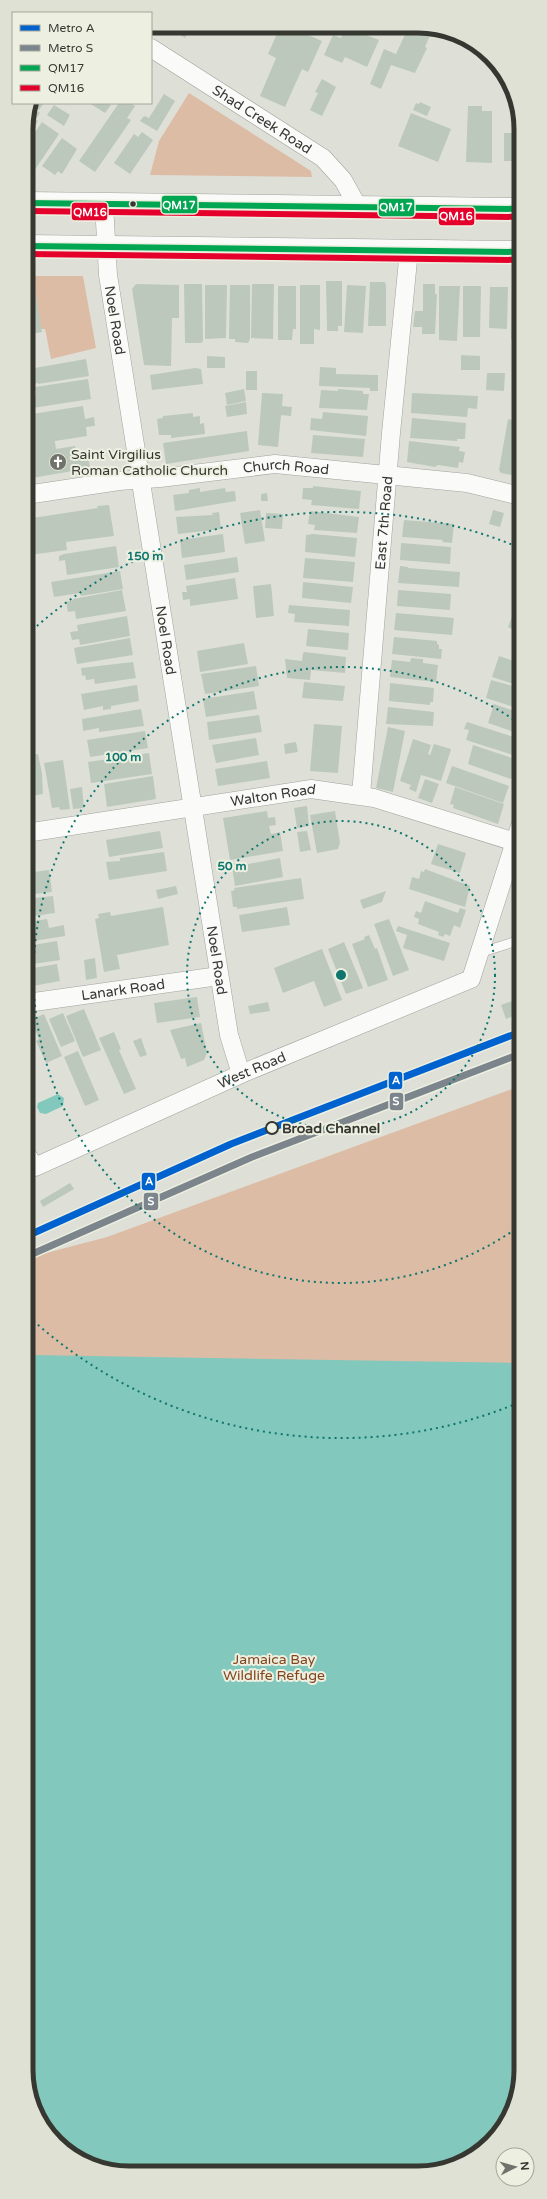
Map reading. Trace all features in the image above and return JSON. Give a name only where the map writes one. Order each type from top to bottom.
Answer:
[{"type":"main road","points":[[33,203],[514,209]]},
{"type":"main road","points":[[33,246],[514,252]]},
{"type":"street","name":"Shad Creek Road","points":[[152,49],[323,158],[343,180],[358,207]]},
{"type":"street","name":"Noel Road","points":[[104,204],[108,275],[140,480],[219,976],[231,1045],[241,1074]]},
{"type":"street","name":"East 7th Road","points":[[361,795],[388,474],[409,250]]},
{"type":"street","name":"Church Road","points":[[33,494],[119,481],[140,480],[275,464],[467,483],[514,495]]},
{"type":"street","name":"Walton Road","points":[[33,832],[300,789],[361,795],[514,833]]},
{"type":"street","points":[[480,953],[514,847]]},
{"type":"street","name":"West Road","points":[[33,1160],[471,979],[480,953]]},
{"type":"street","name":"Lanark Road","points":[[33,1002],[219,976]]},
{"type":"lane","points":[[480,953],[514,942]]},
{"type":"green space","points":[[189,93],[311,171],[312,177],[150,175],[159,141]]},
{"type":"green space","points":[[35,276],[83,276],[96,348],[51,359],[45,329],[41,329],[34,282]]},
{"type":"green space","name":"Jamaica Bay Wildlife Refuge","points":[[514,1088],[514,2076],[511,2095],[507,2107],[498,2123],[481,2142],[455,2159],[443,2163],[418,2166],[123,2166],[98,2161],[76,2150],[57,2133],[49,2123],[38,2101],[33,2070],[33,1256],[107,1237]]},
{"type":"water","points":[[58,1094],[64,1098],[63,1106],[46,1114],[40,1113],[37,1107],[38,1103]]},
{"type":"water","name":"Jamaica Bay Wildlife Refuge","points":[[33,1355],[514,1363],[514,2076],[511,2095],[507,2107],[498,2123],[481,2142],[455,2159],[443,2163],[418,2166],[123,2166],[98,2161],[76,2150],[57,2133],[43,2112],[36,2095],[33,2070]]},
{"type":"building","points":[[177,33],[188,33],[185,38]]},
{"type":"building","points":[[277,33],[304,33],[322,41],[308,72],[302,69],[285,107],[260,96],[276,58],[268,54]]},
{"type":"building","points":[[343,33],[361,33],[379,40],[367,67],[345,57],[342,63],[324,55],[333,35],[341,38]]},
{"type":"building","points":[[406,33],[430,35],[425,47],[427,48],[415,73],[391,65],[381,89],[370,84],[384,49],[396,54]]},
{"type":"building","points":[[322,79],[336,87],[322,116],[310,110],[318,93],[315,92]]},
{"type":"building","points":[[164,94],[175,101],[157,131],[140,121],[144,116],[149,118]]},
{"type":"building","points":[[420,102],[431,107],[427,116],[413,110],[416,103],[419,104]]},
{"type":"building","points":[[36,104],[43,104],[39,110],[36,107]]},
{"type":"building","points":[[91,104],[110,104],[111,105],[105,113]]},
{"type":"building","points":[[118,104],[132,104],[135,106],[127,118],[131,120],[95,172],[79,161]]},
{"type":"building","points":[[54,105],[70,115],[64,126],[47,115]]},
{"type":"building","points":[[468,106],[482,106],[482,111],[492,111],[492,163],[466,162]]},
{"type":"building","points":[[35,110],[40,113],[36,119],[38,121],[33,129]]},
{"type":"building","points":[[411,113],[451,129],[438,162],[398,146]]},
{"type":"building","points":[[42,122],[59,134],[34,171],[33,170],[33,135]]},
{"type":"building","points":[[142,132],[153,140],[130,174],[114,163],[134,134],[138,137]]},
{"type":"building","points":[[504,133],[514,133],[514,161],[504,161]]},
{"type":"building","points":[[62,138],[77,149],[62,174],[58,171],[55,175],[42,166]]},
{"type":"building","points":[[326,281],[342,281],[342,326],[338,326],[338,331],[327,331]]},
{"type":"building","points":[[33,282],[42,332],[33,334]]},
{"type":"building","points":[[370,282],[385,282],[386,326],[368,326]]},
{"type":"building","points":[[136,284],[179,285],[179,318],[172,318],[171,366],[144,365],[132,289]]},
{"type":"building","points":[[184,284],[202,284],[203,341],[201,343],[185,343]]},
{"type":"building","points":[[252,284],[274,284],[273,339],[251,338]]},
{"type":"building","points":[[423,284],[435,284],[435,294],[437,294],[435,334],[422,334],[422,327],[413,327],[415,311],[423,311]]},
{"type":"building","points":[[205,285],[227,285],[226,338],[205,339]]},
{"type":"building","points":[[230,285],[250,285],[250,339],[248,343],[235,342],[235,339],[229,339]]},
{"type":"building","points":[[300,285],[320,285],[320,330],[314,329],[314,344],[300,344]]},
{"type":"building","points":[[347,285],[366,286],[363,333],[344,332]]},
{"type":"building","points":[[512,285],[514,285],[514,339],[511,339]]},
{"type":"building","points":[[278,286],[296,286],[296,329],[293,329],[292,340],[278,340]]},
{"type":"building","points":[[439,286],[460,286],[457,341],[439,340]]},
{"type":"building","points":[[463,286],[481,286],[480,337],[463,337]]},
{"type":"building","points":[[490,287],[508,287],[507,329],[489,328]]},
{"type":"building","points":[[461,355],[480,356],[480,370],[461,370]]},
{"type":"building","points":[[207,356],[225,357],[225,368],[207,368]]},
{"type":"building","points":[[86,359],[89,376],[33,384],[33,368]]},
{"type":"building","points":[[320,367],[336,368],[336,374],[378,375],[378,391],[370,391],[370,388],[319,386]]},
{"type":"building","points":[[195,368],[201,369],[203,384],[152,390],[150,375]]},
{"type":"building","points":[[246,371],[257,371],[257,390],[246,390]]},
{"type":"building","points":[[487,373],[505,373],[504,391],[486,390]]},
{"type":"building","points":[[88,379],[91,399],[33,408],[33,396],[36,395],[35,387]]},
{"type":"building","points":[[244,389],[246,401],[227,405],[225,393]]},
{"type":"building","points":[[338,389],[363,391],[363,394],[369,394],[367,410],[319,408],[321,390],[338,391]]},
{"type":"building","points":[[262,393],[283,394],[282,406],[292,407],[291,416],[281,415],[278,447],[258,445]]},
{"type":"building","points":[[412,393],[478,396],[477,409],[468,408],[467,417],[411,413]]},
{"type":"building","points":[[246,402],[247,414],[227,417],[225,406]]},
{"type":"building","points":[[83,406],[85,419],[94,417],[95,426],[86,427],[87,436],[55,441],[56,449],[75,446],[76,452],[85,451],[86,455],[88,455],[90,468],[33,478],[33,414]]},
{"type":"building","points":[[323,412],[368,416],[366,436],[310,430],[311,418],[322,419]]},
{"type":"building","points":[[193,413],[193,417],[200,416],[200,424],[204,423],[205,434],[171,438],[171,435],[159,435],[157,419],[163,418],[163,416]]},
{"type":"building","points":[[412,418],[466,423],[465,439],[457,439],[457,441],[410,438]]},
{"type":"building","points":[[508,419],[514,420],[514,475],[501,473],[499,470]]},
{"type":"building","points":[[247,431],[249,451],[166,464],[163,443]]},
{"type":"building","points":[[313,435],[365,439],[363,457],[311,453]]},
{"type":"building","points":[[409,441],[460,447],[459,451],[465,452],[463,463],[459,462],[458,468],[438,465],[435,467],[407,462]]},
{"type":"building","points":[[313,486],[361,491],[359,509],[311,505],[312,500],[302,499],[303,488],[313,488]]},
{"type":"building","points":[[200,488],[200,492],[225,488],[226,492],[235,491],[236,501],[175,511],[173,495],[189,493],[189,490]]},
{"type":"building","points":[[267,493],[268,501],[261,501],[261,494]]},
{"type":"building","points":[[109,505],[114,536],[66,542],[67,550],[33,554],[33,518],[98,508],[97,506]]},
{"type":"building","points":[[260,510],[265,541],[245,544],[240,513]]},
{"type":"building","points":[[493,510],[504,513],[500,527],[489,524]]},
{"type":"building","points":[[310,511],[359,517],[357,533],[314,530],[315,525],[308,524]]},
{"type":"building","points":[[219,512],[221,529],[178,534],[176,517],[213,515],[212,513]]},
{"type":"building","points":[[266,513],[283,514],[282,529],[265,528]]},
{"type":"building","points":[[404,520],[454,524],[452,543],[442,542],[443,540],[402,537]]},
{"type":"building","points":[[223,534],[225,552],[182,558],[180,540]]},
{"type":"building","points":[[313,534],[357,538],[355,557],[305,552],[306,535]]},
{"type":"building","points":[[401,543],[451,547],[450,564],[400,560]]},
{"type":"building","points":[[116,546],[119,567],[67,575],[65,560],[59,561],[59,556],[64,554]]},
{"type":"building","points":[[237,557],[239,572],[186,580],[184,565]]},
{"type":"building","points":[[305,558],[355,562],[353,582],[303,578]]},
{"type":"building","points":[[400,566],[460,572],[459,587],[398,583]]},
{"type":"building","points":[[120,571],[123,589],[81,596],[80,593],[54,597],[51,582]]},
{"type":"building","points":[[235,578],[238,599],[190,606],[190,599],[183,600],[182,592],[187,592],[186,586]]},
{"type":"building","points":[[303,582],[353,587],[351,603],[302,598]]},
{"type":"building","points":[[271,584],[274,616],[256,618],[253,586]]},
{"type":"building","points":[[122,590],[126,611],[76,619],[75,611],[68,612],[66,602],[73,599]]},
{"type":"building","points":[[398,590],[451,594],[450,610],[397,606]]},
{"type":"building","points":[[289,605],[350,610],[349,626],[294,622],[295,614],[288,613]]},
{"type":"building","points":[[514,612],[514,630],[508,627]]},
{"type":"building","points":[[396,613],[454,618],[452,635],[394,630]]},
{"type":"building","points":[[127,616],[130,636],[80,645],[79,639],[72,640],[70,632],[78,631],[77,625]]},
{"type":"building","points":[[308,629],[349,633],[348,650],[306,646]]},
{"type":"building","points":[[394,637],[437,641],[439,649],[442,649],[441,659],[392,654]]},
{"type":"building","points":[[130,638],[133,655],[77,664],[74,648]]},
{"type":"building","points":[[244,643],[248,664],[200,672],[197,651]]},
{"type":"building","points":[[303,653],[346,657],[345,673],[311,670],[310,680],[287,678],[285,659],[302,661]]},
{"type":"building","points":[[499,656],[514,661],[514,684],[492,677]]},
{"type":"building","points":[[411,658],[423,659],[423,663],[438,665],[436,682],[390,677],[392,660],[410,662]]},
{"type":"building","points":[[133,662],[136,678],[95,684],[94,679],[86,680],[85,675],[82,676],[81,668]]},
{"type":"building","points":[[256,666],[259,686],[205,694],[201,674]]},
{"type":"building","points":[[491,680],[514,686],[514,707],[486,698]]},
{"type":"building","points":[[304,682],[345,686],[343,701],[302,698]]},
{"type":"building","points":[[390,683],[434,688],[433,702],[430,702],[430,705],[389,701]]},
{"type":"building","points":[[137,685],[139,701],[111,706],[111,709],[103,710],[103,706],[84,710],[81,694]]},
{"type":"building","points":[[254,691],[257,709],[206,717],[203,699]]},
{"type":"building","points":[[494,704],[514,711],[514,732],[488,723]]},
{"type":"building","points":[[388,707],[434,712],[433,726],[386,724]]},
{"type":"building","points":[[141,709],[144,726],[99,732],[99,728],[83,731],[82,719]]},
{"type":"building","points":[[259,715],[262,732],[209,740],[207,722]]},
{"type":"building","points":[[467,722],[514,737],[514,755],[466,740],[469,730],[464,729]]},
{"type":"building","points":[[314,724],[342,726],[338,773],[310,771]]},
{"type":"building","points":[[388,727],[405,731],[393,792],[376,788]]},
{"type":"building","points":[[145,731],[148,748],[90,757],[87,740]]},
{"type":"building","points":[[256,738],[259,755],[216,763],[212,745]]},
{"type":"building","points":[[413,739],[431,745],[428,754],[430,755],[434,744],[451,749],[441,781],[421,775],[416,792],[409,789],[411,785],[400,781]]},
{"type":"building","points":[[296,742],[298,752],[285,754],[284,744]]},
{"type":"building","points":[[473,745],[514,759],[514,771],[511,779],[468,764]]},
{"type":"building","points":[[149,753],[152,774],[91,783],[88,762]]},
{"type":"building","points":[[38,754],[42,773],[43,794],[33,796],[33,755]]},
{"type":"building","points":[[63,760],[70,809],[60,810],[59,807],[52,808],[44,763]]},
{"type":"building","points":[[267,761],[270,778],[218,786],[215,769]]},
{"type":"building","points":[[452,766],[509,786],[503,803],[446,783]]},
{"type":"building","points":[[153,776],[156,799],[107,807],[104,784]]},
{"type":"building","points":[[425,779],[439,784],[432,803],[418,798]]},
{"type":"building","points":[[82,787],[84,808],[73,809],[70,789]]},
{"type":"building","points":[[455,787],[504,804],[498,824],[453,808],[454,805],[450,804]]},
{"type":"building","points":[[307,806],[309,826],[297,828],[294,808]]},
{"type":"building","points":[[267,811],[268,818],[275,817],[276,825],[269,826],[271,834],[280,832],[283,851],[230,860],[223,818]]},
{"type":"building","points":[[335,811],[340,843],[338,849],[317,853],[310,815]]},
{"type":"building","points":[[160,831],[163,848],[109,857],[106,840]]},
{"type":"building","points":[[307,831],[311,850],[300,852],[297,832]]},
{"type":"building","points":[[438,844],[466,853],[460,873],[431,864]]},
{"type":"building","points":[[164,852],[167,871],[109,880],[106,862],[120,861],[120,858]]},
{"type":"building","points":[[280,858],[283,877],[235,886],[232,867]]},
{"type":"building","points":[[425,869],[470,886],[465,907],[409,889],[412,877],[419,879],[421,871],[424,872]]},
{"type":"building","points":[[49,870],[52,892],[33,894],[33,872]]},
{"type":"building","points":[[301,878],[304,899],[237,909],[237,907],[233,907],[231,891],[235,890],[234,888]]},
{"type":"building","points":[[176,886],[178,894],[158,899],[156,890]]},
{"type":"building","points":[[386,891],[382,902],[363,909],[360,900]]},
{"type":"building","points":[[53,896],[55,913],[33,916],[33,898]]},
{"type":"building","points":[[425,901],[458,913],[460,908],[466,910],[460,928],[454,925],[450,936],[445,934],[443,937],[438,935],[439,932],[418,924],[419,919],[414,917],[416,911],[421,913]]},
{"type":"building","points":[[163,907],[169,945],[117,955],[120,969],[104,972],[95,919],[99,918],[98,914],[110,912],[111,916]]},
{"type":"building","points":[[287,907],[290,925],[242,932],[239,915]]},
{"type":"building","points":[[47,919],[49,928],[64,925],[65,936],[33,941],[33,921]]},
{"type":"building","points":[[389,919],[409,970],[393,976],[374,924]]},
{"type":"building","points":[[398,926],[450,943],[444,961],[403,948],[407,935],[396,931]]},
{"type":"building","points":[[369,935],[375,949],[377,948],[388,980],[368,987],[352,944],[365,939],[364,937]]},
{"type":"building","points":[[57,941],[60,960],[33,964],[33,945]]},
{"type":"building","points":[[344,942],[363,988],[346,994],[328,949]]},
{"type":"building","points":[[322,949],[342,1000],[324,1007],[314,981],[283,993],[274,968]]},
{"type":"building","points":[[95,958],[97,978],[86,980],[84,960]]},
{"type":"building","points":[[57,964],[60,981],[33,986],[33,968]]},
{"type":"building","points":[[197,997],[200,1017],[157,1023],[154,1003]]},
{"type":"building","points":[[514,1000],[514,1016],[506,1019],[501,1005]]},
{"type":"building","points":[[268,1002],[270,1011],[250,1014],[248,1006]]},
{"type":"building","points":[[84,1009],[101,1050],[83,1057],[66,1016]]},
{"type":"building","points":[[63,1013],[75,1041],[61,1047],[49,1019]]},
{"type":"building","points":[[44,1014],[62,1056],[46,1063],[36,1041],[39,1039],[33,1025],[33,1019]]},
{"type":"building","points":[[201,1023],[207,1053],[204,1060],[187,1067],[185,1058],[181,1059],[170,1030]]},
{"type":"building","points":[[114,1032],[121,1049],[119,1050],[136,1089],[124,1094],[99,1038]]},
{"type":"building","points":[[141,1038],[147,1055],[140,1057],[133,1041]]},
{"type":"building","points":[[78,1051],[99,1100],[85,1106],[64,1057]]},
{"type":"building","points":[[70,1183],[74,1189],[43,1207],[40,1201]]},
{"type":"metro line","name":"A","points":[[33,1233],[231,1144],[514,1034]]},
{"type":"metro line","name":"S","points":[[33,1254],[252,1157],[514,1056]]},
{"type":"transit line","name":"QM17","points":[[33,203],[514,209]]},
{"type":"transit line","name":"QM16","points":[[33,211],[514,217]]},
{"type":"transit line","name":"QM17","points":[[33,246],[514,252]]},
{"type":"transit line","name":"QM16","points":[[33,254],[514,260]]},
{"type":"place","name":"Saint Virgilius Roman Catholic Church","points":[[58,462]]},
{"type":"place","name":"Broad Channel","points":[[272,1128]]}]
